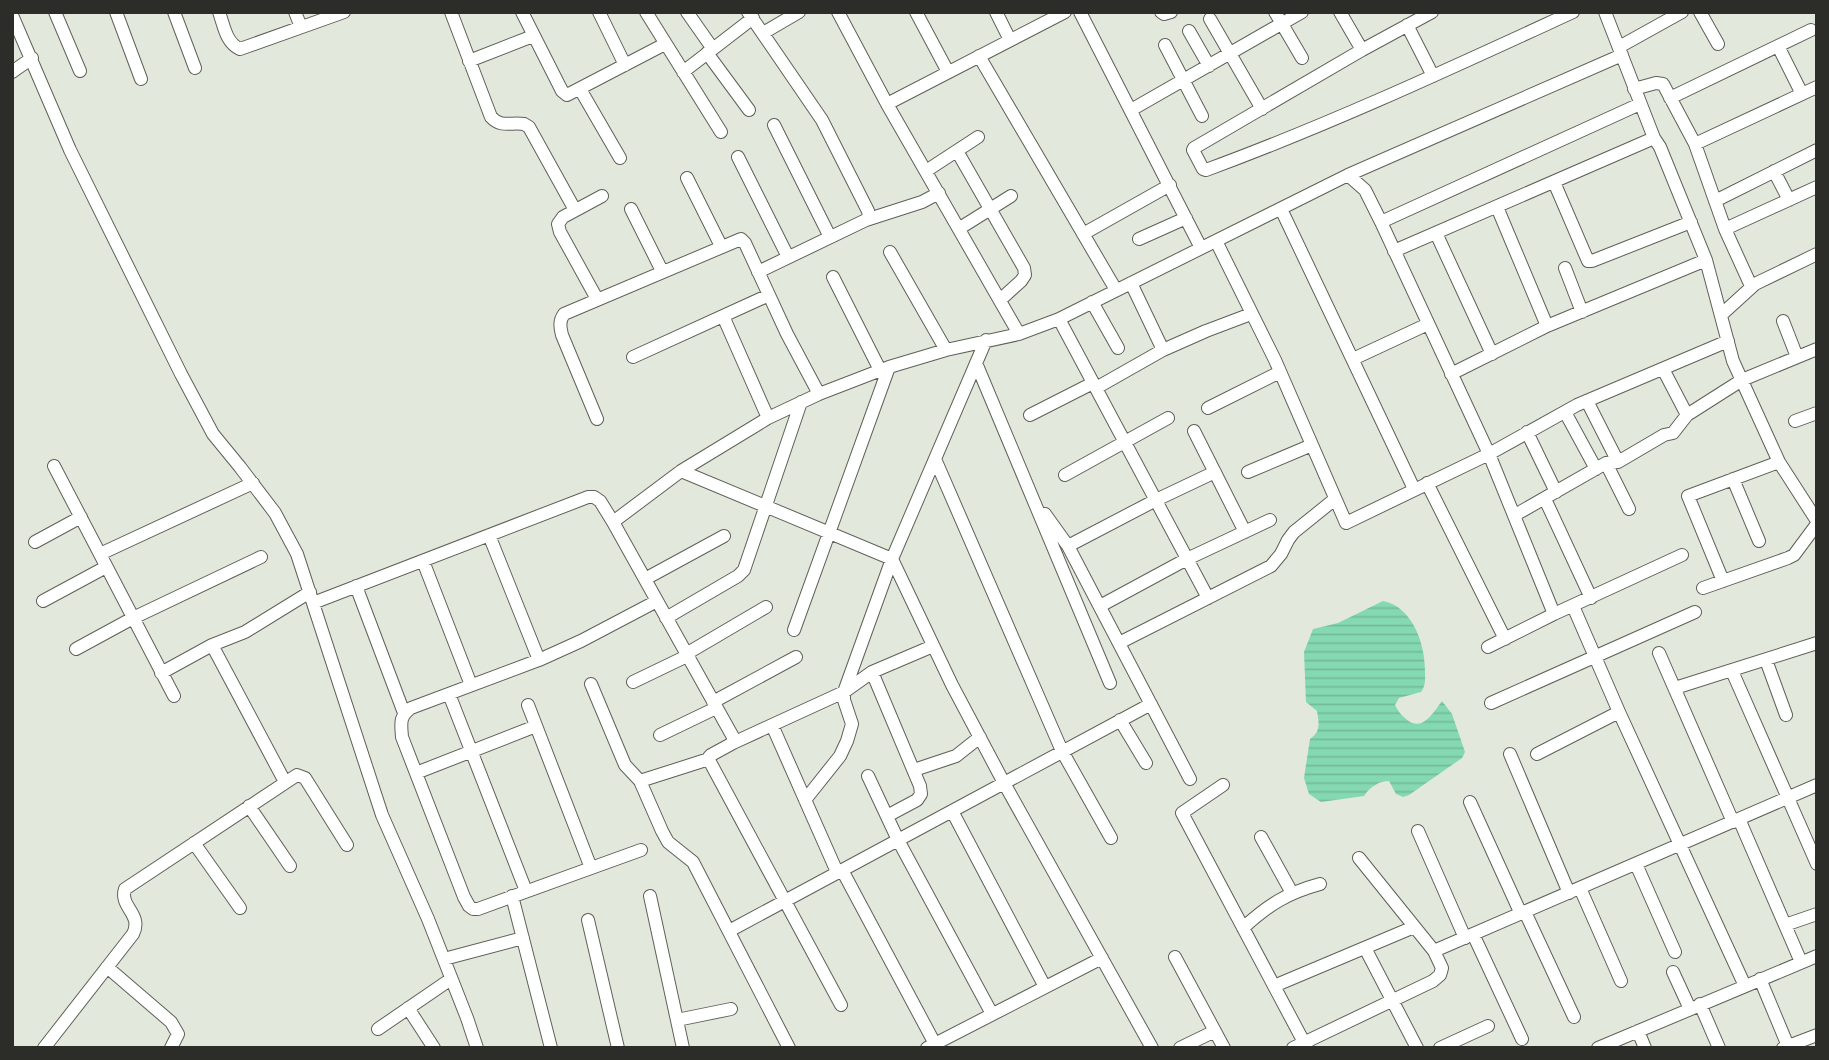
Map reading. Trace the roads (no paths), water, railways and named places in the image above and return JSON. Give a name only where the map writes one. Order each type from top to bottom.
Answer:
[{"type":"street","points":[[55,12],[80,71]]},
{"type":"street","points":[[116,12],[141,79]]},
{"type":"street","points":[[174,12],[195,68]]},
{"type":"street","points":[[219,12],[229,41],[240,49],[344,12]]},
{"type":"street","points":[[295,12],[301,27]]},
{"type":"street","points":[[451,12],[491,117],[502,125],[517,123],[529,127],[575,210]]},
{"type":"street","points":[[522,12],[564,93],[570,94],[665,44]]},
{"type":"street","points":[[598,12],[625,65]]},
{"type":"street","points":[[646,12],[721,132]]},
{"type":"street","points":[[687,12],[749,110]]},
{"type":"street","points":[[763,33],[799,12]]},
{"type":"street","points":[[916,12],[948,72]]},
{"type":"street","points":[[996,12],[1010,40]]},
{"type":"street","points":[[887,104],[1065,12]]},
{"type":"street","points":[[1080,12],[1201,248]]},
{"type":"street","points":[[1161,12],[1171,12]]},
{"type":"street","points":[[1131,110],[1230,53],[1279,18],[1302,12]]},
{"type":"street","points":[[1340,12],[1362,50]]},
{"type":"street","points":[[1432,12],[1194,148],[1204,170],[1238,159],[1365,107],[1573,12]]},
{"type":"street","points":[[1605,12],[1640,104],[1706,260],[1733,361],[1779,462],[1817,523],[1794,555],[1703,588]]},
{"type":"street","points":[[613,522],[681,471],[768,418],[801,402],[884,368],[946,350],[1019,334],[1059,319],[1348,175],[1620,51],[1682,12]]},
{"type":"street","points":[[1700,12],[1718,44]]},
{"type":"street","points":[[843,14],[887,104],[1019,334]]},
{"type":"street","points":[[12,15],[70,150],[181,374],[214,434],[275,513],[297,554],[382,816],[444,959],[477,1048]]},
{"type":"street","points":[[683,72],[750,15],[822,120],[868,211],[866,220]]},
{"type":"street","points":[[1279,18],[1302,58]]},
{"type":"street","points":[[1210,19],[1262,109]]},
{"type":"street","points":[[1407,25],[1433,76]]},
{"type":"street","points":[[1670,98],[1811,30]]},
{"type":"street","points":[[1189,31],[1209,66]]},
{"type":"street","points":[[469,61],[533,36]]},
{"type":"street","points":[[1165,46],[1202,116]]},
{"type":"street","points":[[1778,46],[1802,94]]},
{"type":"street","points":[[979,56],[1116,290]]},
{"type":"street","points":[[12,72],[32,58]]},
{"type":"street","points":[[1634,89],[1660,82],[1670,98],[1695,144],[1725,229],[1751,286]]},
{"type":"street","points":[[1695,144],[1817,87]]},
{"type":"street","points":[[580,89],[620,158]]},
{"type":"street","points":[[1381,222],[1640,104]]},
{"type":"street","points":[[774,125],[830,237]]},
{"type":"street","points":[[926,171],[978,137]]},
{"type":"street","points":[[1394,251],[1654,138]]},
{"type":"street","points":[[1715,201],[1817,150]]},
{"type":"street","points":[[957,151],[1024,268],[1025,275],[1021,281],[1000,300]]},
{"type":"street","points":[[738,157],[788,257]]},
{"type":"street","points":[[1774,171],[1789,200]]},
{"type":"street","points":[[1348,175],[1365,190],[1381,222],[1489,454],[1554,614]]},
{"type":"street","points":[[687,178],[720,246]]},
{"type":"street","points":[[1554,181],[1588,261],[1690,222]]},
{"type":"street","points":[[1083,234],[1170,185]]},
{"type":"street","points":[[1725,229],[1817,187]]},
{"type":"street","points":[[758,272],[866,220],[922,202],[939,193]]},
{"type":"street","points":[[597,299],[558,224],[563,217],[602,196]]},
{"type":"street","points":[[960,228],[1011,196]]},
{"type":"street","points":[[1497,207],[1547,326]]},
{"type":"street","points":[[631,209],[662,271]]},
{"type":"street","points":[[1281,209],[1414,489]]},
{"type":"street","points":[[1139,239],[1186,218]]},
{"type":"street","points":[[1436,233],[1492,354]]},
{"type":"street","points":[[597,419],[562,335],[560,326],[564,314],[741,239],[819,394]]},
{"type":"street","points":[[1216,241],[1280,372],[1346,523],[1489,454],[1587,401],[1728,341]]},
{"type":"street","points":[[890,252],[946,350]]},
{"type":"street","points":[[1721,315],[1751,286],[1817,254]]},
{"type":"street","points":[[1451,374],[1547,326],[1706,260]]},
{"type":"street","points":[[1565,268],[1582,312]]},
{"type":"street","points":[[794,630],[830,533],[884,368],[833,277]]},
{"type":"street","points":[[1131,283],[1163,350]]},
{"type":"street","points":[[634,357],[769,295]]},
{"type":"street","points":[[1092,302],[1118,348]]},
{"type":"street","points":[[1030,415],[1163,350],[1251,314]]},
{"type":"street","points":[[723,316],[768,418]]},
{"type":"street","points":[[1059,319],[1208,598]]},
{"type":"street","points":[[1783,321],[1797,357]]},
{"type":"street","points":[[1353,359],[1427,324]]},
{"type":"street","points":[[805,800],[840,757],[847,741],[852,724],[844,692],[892,559],[986,340]]},
{"type":"street","points":[[1515,515],[1664,435],[1673,433],[1687,415],[1742,380],[1817,349]]},
{"type":"street","points":[[976,363],[1110,683]]},
{"type":"street","points":[[1663,369],[1687,415]]},
{"type":"street","points":[[1208,408],[1280,372]]},
{"type":"street","points":[[1587,401],[1607,465],[1629,509]]},
{"type":"street","points":[[666,618],[744,570],[801,402]]},
{"type":"street","points":[[1565,412],[1607,465]]},
{"type":"street","points":[[1795,421],[1817,413]]},
{"type":"street","points":[[1065,475],[1168,418]]},
{"type":"street","points":[[1194,430],[1245,532]]},
{"type":"street","points":[[1527,432],[1591,598]]},
{"type":"street","points":[[1248,472],[1312,445]]},
{"type":"street","points":[[935,459],[1062,751],[1111,838]]},
{"type":"street","points":[[1723,581],[1688,496],[1779,462]]},
{"type":"street","points":[[54,466],[174,696]]},
{"type":"street","points":[[681,471],[892,559],[933,646],[1004,783],[1152,1048]]},
{"type":"street","points":[[1068,546],[1215,472]]},
{"type":"street","points":[[1733,479],[1759,541]]},
{"type":"street","points":[[100,554],[253,483]]},
{"type":"street","points":[[1427,483],[1505,639]]},
{"type":"street","points":[[161,673],[312,597],[356,586],[594,496],[613,522],[733,737],[733,743]]},
{"type":"street","points":[[1119,643],[1270,566],[1294,532],[1335,499]]},
{"type":"street","points":[[1035,504],[1068,546],[1190,779]]},
{"type":"street","points":[[35,542],[81,517]]},
{"type":"street","points":[[1100,606],[1187,559],[1270,520]]},
{"type":"street","points":[[489,535],[539,660]]},
{"type":"street","points":[[645,579],[724,536]]},
{"type":"street","points":[[1488,647],[1682,555]]},
{"type":"street","points":[[76,649],[133,618],[261,557]]},
{"type":"street","points":[[423,561],[471,685]]},
{"type":"street","points":[[43,601],[106,566]]},
{"type":"street","points":[[356,586],[404,713]]},
{"type":"street","points":[[641,850],[473,909],[464,897],[402,737],[401,720],[404,713],[411,708],[539,660],[657,601]]},
{"type":"street","points":[[1573,606],[1745,986]]},
{"type":"street","points":[[633,682],[687,655],[766,607]]},
{"type":"street","points":[[1491,702],[1695,612]]},
{"type":"street","points":[[212,645],[285,782]]},
{"type":"street","points":[[640,781],[709,759],[711,755],[733,743],[844,692],[872,672],[933,646]]},
{"type":"street","points":[[1675,688],[1816,647]]},
{"type":"street","points":[[1659,653],[1801,962]]},
{"type":"street","points":[[660,735],[796,657]]},
{"type":"street","points":[[1766,660],[1786,715]]},
{"type":"street","points":[[1732,671],[1817,864]]},
{"type":"street","points":[[872,672],[914,770],[921,794],[917,800],[887,816]]},
{"type":"street","points":[[592,684],[625,765],[640,781],[668,842],[693,862],[789,1048]]},
{"type":"street","points":[[449,694],[526,891]]},
{"type":"street","points":[[729,931],[1151,704]]},
{"type":"street","points":[[528,705],[591,868]]},
{"type":"street","points":[[1537,754],[1619,712]]},
{"type":"street","points":[[1120,720],[1146,763]]},
{"type":"street","points":[[772,725],[840,871],[931,1046],[1102,958]]},
{"type":"street","points":[[416,773],[536,726]]},
{"type":"street","points":[[914,770],[956,756],[980,737]]},
{"type":"street","points":[[1510,754],[1574,890],[1621,981]]},
{"type":"street","points":[[709,759],[841,1005]]},
{"type":"street","points":[[44,1048],[133,934],[136,919],[123,898],[125,889],[248,806],[297,775],[305,778],[347,845]]},
{"type":"street","points":[[868,776],[898,840],[992,1014]]},
{"type":"street","points":[[1223,785],[1182,813],[1274,986],[1301,1046],[1433,981],[1440,975],[1442,968],[1434,951],[1359,858]]},
{"type":"street","points":[[1434,951],[1817,785]]},
{"type":"street","points":[[1470,802],[1574,1017]]},
{"type":"street","points":[[248,806],[289,866]]},
{"type":"street","points":[[952,811],[1045,987]]},
{"type":"street","points":[[1418,831],[1522,1039]]},
{"type":"street","points":[[1261,837],[1292,893]]},
{"type":"street","points":[[194,843],[240,908]]},
{"type":"street","points":[[1636,864],[1675,952]]},
{"type":"street","points":[[1243,928],[1278,900],[1320,884]]},
{"type":"street","points":[[512,896],[551,1048]]},
{"type":"street","points":[[650,897],[682,1048]]},
{"type":"street","points":[[1785,925],[1817,914]]},
{"type":"street","points":[[589,920],[618,1048]]},
{"type":"street","points":[[1274,986],[1414,927]]},
{"type":"street","points":[[444,959],[523,938]]},
{"type":"street","points":[[1365,948],[1417,1048]]},
{"type":"street","points":[[1598,1048],[1817,956]]},
{"type":"street","points":[[1175,957],[1224,1048]]},
{"type":"street","points":[[107,967],[171,1022],[178,1034],[171,1048]]},
{"type":"street","points":[[1673,972],[1719,1048]]},
{"type":"street","points":[[378,1029],[452,979]]},
{"type":"street","points":[[1760,979],[1785,1047],[1817,1035]]},
{"type":"street","points":[[408,1008],[434,1048]]},
{"type":"street","points":[[677,1020],[731,1009]]},
{"type":"street","points":[[1440,1048],[1488,1026]]},
{"type":"street","points":[[1180,1048],[1215,1031]]},
{"type":"street","points":[[1638,1031],[1645,1048]]}]
